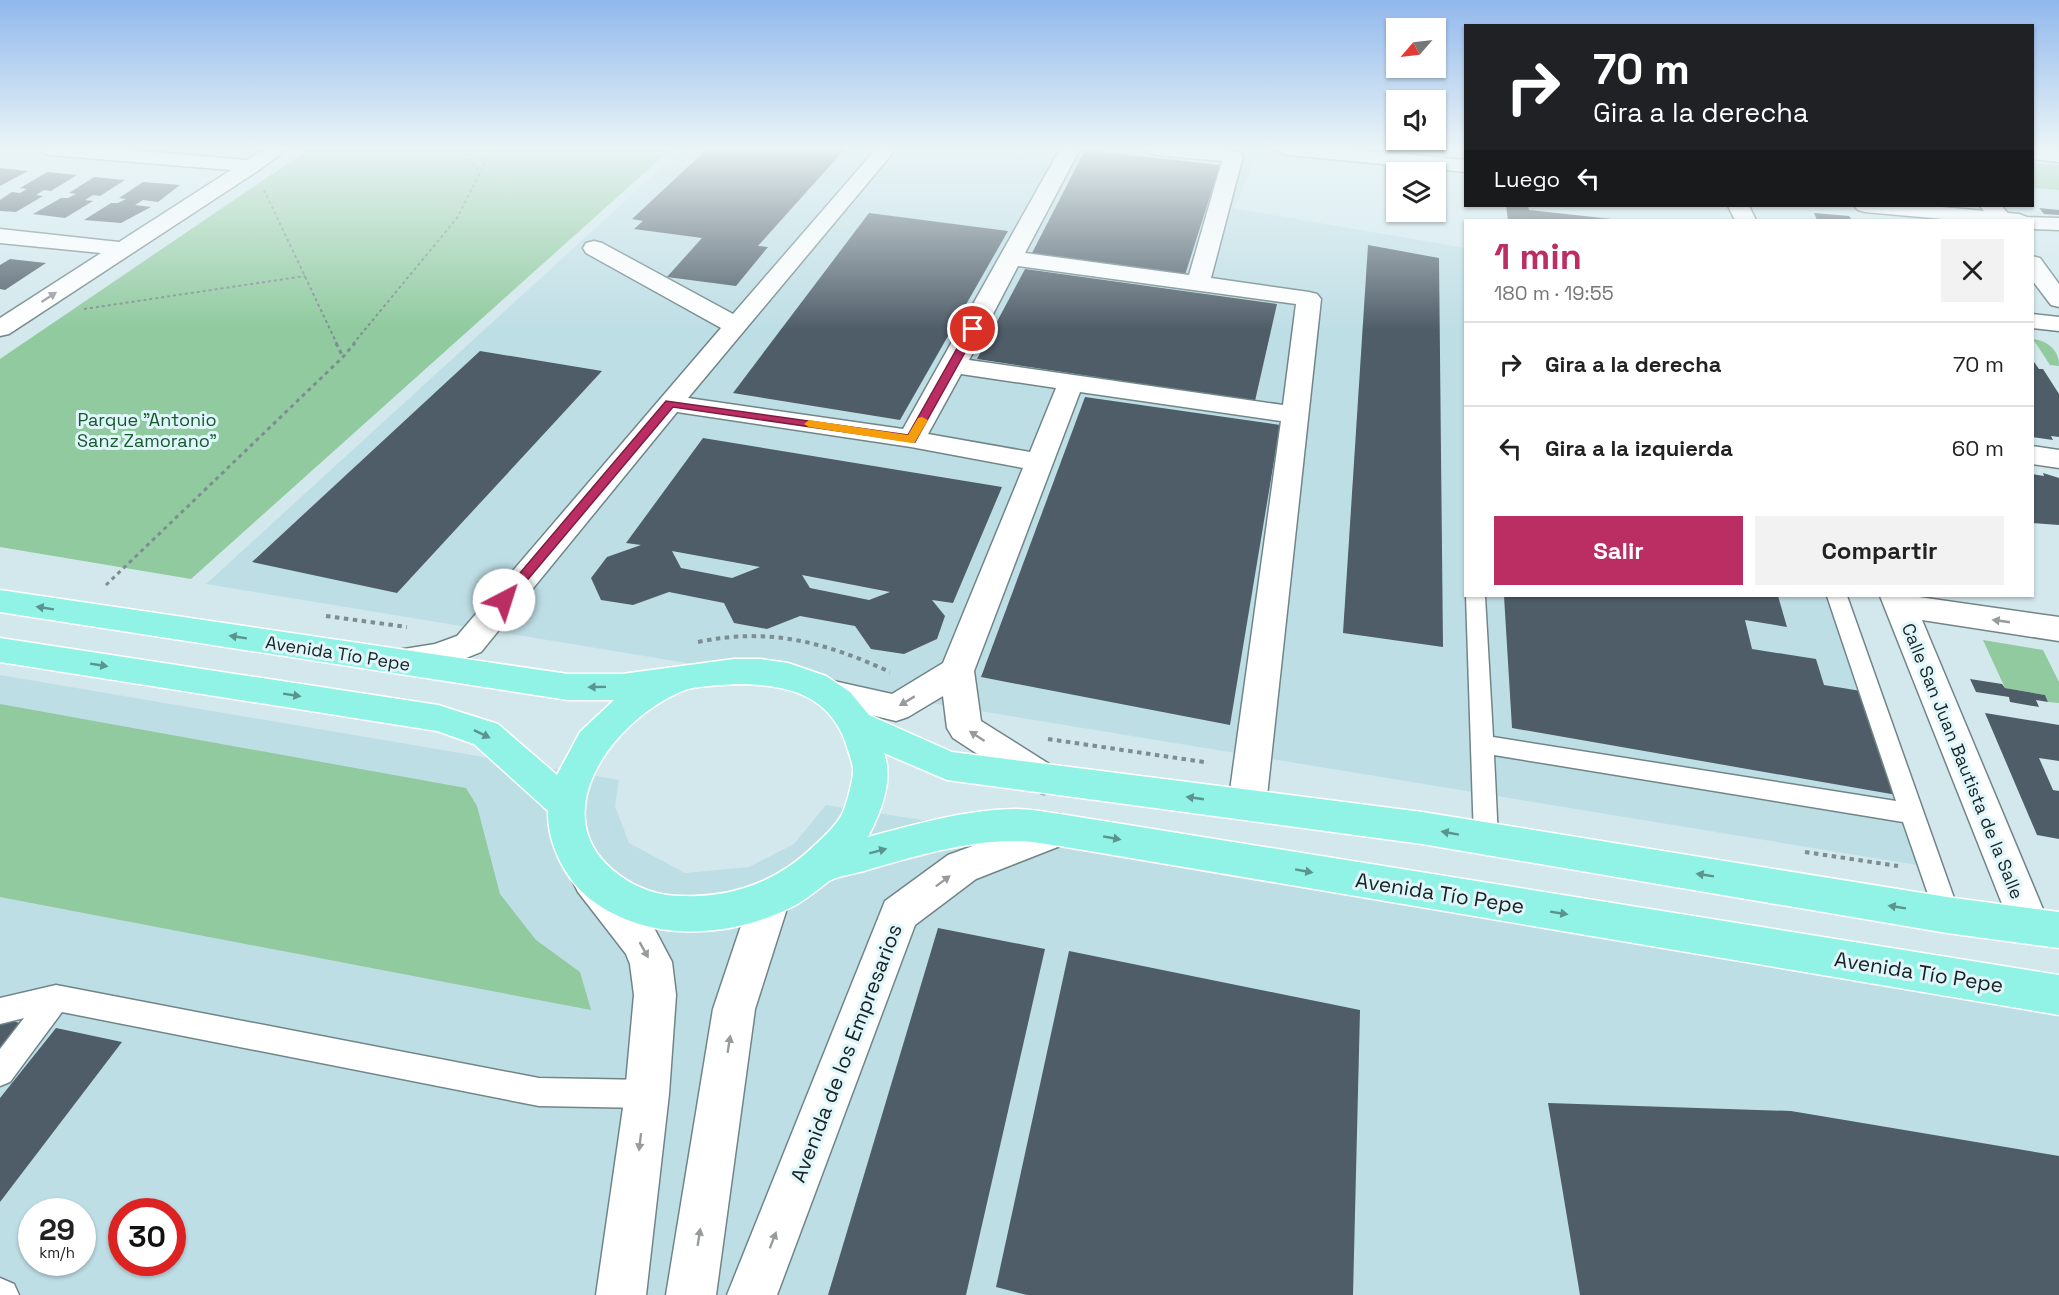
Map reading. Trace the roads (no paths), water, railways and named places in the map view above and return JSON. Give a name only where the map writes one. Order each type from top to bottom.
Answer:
[{"type":"main road","name":"Avenida Tío Pepe","points":[[0,601],[568,687],[621,687],[718,671],[759,670],[796,678],[829,693],[846,708],[859,725]]},
{"type":"main road","points":[[0,650],[438,718],[486,734],[566,805]]},
{"type":"main road","points":[[676,678],[636,701],[603,730],[577,766],[566,805],[569,839],[584,870],[607,892],[642,908],[682,915],[726,912],[770,899],[797,884],[822,866],[859,819],[871,770],[859,725]]},
{"type":"main road","points":[[859,725],[947,766],[1422,828],[1947,915],[2045,928]]},
{"type":"main road","name":"Avenida Tío Pepe","points":[[822,866],[914,842],[1014,825],[1060,830],[2059,994]]},
{"type":"street","points":[[0,329],[184,209]]},
{"type":"street","points":[[392,661],[439,656],[469,644],[835,209]]},
{"type":"street","points":[[911,439],[1037,209]]},
{"type":"street","points":[[1198,284],[1223,259],[1228,209]]},
{"type":"street","points":[[1912,209],[2003,216]]},
{"type":"street","points":[[2034,222],[2059,224]]},
{"type":"street","points":[[0,236],[122,249]]},
{"type":"street","points":[[594,248],[736,326]]},
{"type":"street","points":[[1011,258],[1309,298],[1247,805]]},
{"type":"street","points":[[1223,259],[1270,293]]},
{"type":"street","points":[[2034,266],[2059,300]]},
{"type":"street","points":[[2034,307],[2059,310]]},
{"type":"street","points":[[2034,321],[2059,324]]},
{"type":"street","points":[[953,365],[1295,415]]},
{"type":"street","points":[[1044,778],[965,728],[957,671],[1071,383]]},
{"type":"street","points":[[670,403],[911,439],[1040,462]]},
{"type":"street","points":[[2034,455],[2059,459]]},
{"type":"street","points":[[1898,600],[2059,629]]},
{"type":"street","name":"Calle San Juan Bautista de la Salle","points":[[1898,600],[2045,928]]},
{"type":"street","points":[[469,644],[473,659],[492,675]]},
{"type":"street","points":[[829,693],[896,708],[957,671]]},
{"type":"street","name":"Avenida de los Empresarios","points":[[752,1295],[899,914],[962,867],[1060,830]]},
{"type":"street","points":[[584,870],[640,941],[651,962],[655,995],[647,1094],[621,1295]]},
{"type":"street","points":[[691,1295],[734,1009],[770,899]]},
{"type":"lane","points":[[1475,597],[1486,839]]},
{"type":"lane","points":[[1837,597],[1947,915]]},
{"type":"lane","points":[[1482,744],[1913,814]]},
{"type":"lane","points":[[0,1011],[56,998],[539,1092],[647,1094]]},
{"type":"lane","points":[[0,1072],[56,998]]},
{"type":"park label","name":"Parque \"Antonio Sanz Zamorano\"","points":[[147,429]]}]
